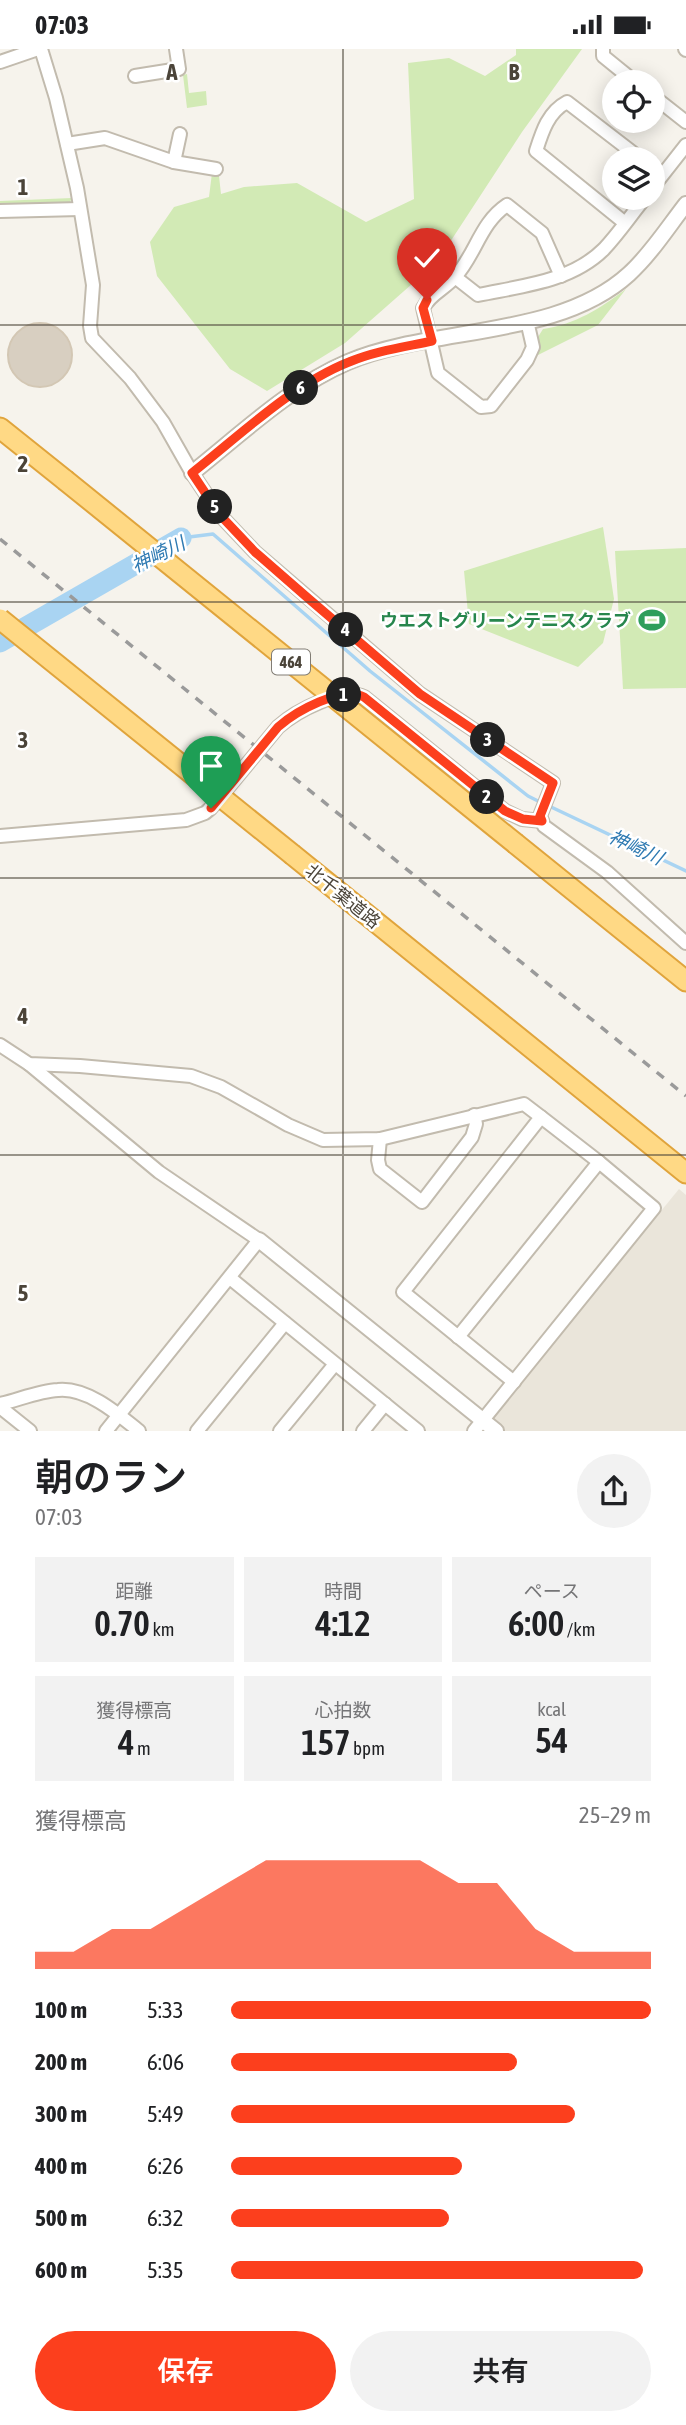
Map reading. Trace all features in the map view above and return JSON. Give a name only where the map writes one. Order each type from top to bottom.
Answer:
[{"type":"highway","name":"464","points":[[0,428],[686,981]]},
{"type":"highway","name":"北千葉道路","points":[[0,619],[686,1173]]},
{"type":"street","points":[[0,62],[40,49],[57,98],[80,209],[93,285],[90,326],[92,338],[130,378],[163,422],[220,515],[255,552],[420,694],[553,783],[542,816],[544,825],[607,872],[686,943]]},
{"type":"street","points":[[135,76],[179,69],[176,49]]},
{"type":"street","points":[[603,49],[603,56],[620,70]]},
{"type":"street","points":[[602,204],[536,151],[544,126],[558,107],[567,102],[625,147]]},
{"type":"street","points":[[665,105],[686,122]]},
{"type":"street","points":[[174,162],[180,134]]},
{"type":"street","points":[[67,144],[105,138],[174,162],[216,169]]},
{"type":"street","points":[[665,165],[686,145]]},
{"type":"street","points":[[192,473],[306,384],[359,358],[571,310],[603,293],[630,274],[686,204]]},
{"type":"street","points":[[527,321],[533,347],[527,361],[491,406],[481,407],[438,373],[423,308],[427,300],[455,277],[471,254],[485,225],[495,212],[507,205],[542,233],[561,276]]},
{"type":"street","points":[[0,211],[80,209]]},
{"type":"street","points":[[609,210],[625,223]]},
{"type":"street","points":[[455,277],[478,295],[561,276],[603,250],[635,210]]},
{"type":"street","points":[[0,836],[197,817],[211,808],[286,719],[325,700],[352,693],[364,697],[505,811],[523,819],[542,816]]},
{"type":"street","points":[[0,1045],[29,1064],[159,1172],[259,1240],[479,1426],[496,1431]]},
{"type":"street","points":[[29,1064],[191,1076],[221,1087],[288,1125],[323,1140],[380,1139],[524,1104],[599,1162],[654,1208],[479,1426]]},
{"type":"street","points":[[380,1139],[380,1169],[422,1202],[472,1137],[474,1115]]},
{"type":"street","points":[[514,1382],[402,1292],[541,1117]]},
{"type":"street","points":[[458,1337],[599,1162]]},
{"type":"street","points":[[106,1431],[259,1240]]},
{"type":"street","points":[[230,1278],[418,1431]]},
{"type":"street","points":[[197,1431],[285,1323]]},
{"type":"street","points":[[280,1431],[335,1364]]},
{"type":"street","points":[[0,1406],[59,1389],[78,1392],[119,1415],[139,1431]]},
{"type":"street","points":[[363,1431],[385,1404]]},
{"type":"street","points":[[0,1406],[30,1431]]},
{"type":"shaded area","points":[[679,1189],[686,1195],[686,1431],[481,1431]]},
{"type":"green space","points":[[516,49],[582,49],[522,132],[437,262],[345,343],[267,391],[230,369],[157,276],[150,242],[174,207],[209,197],[212,173],[219,176],[221,194],[244,187],[297,183],[366,222],[414,199],[408,63],[449,58],[485,76],[516,55]]},
{"type":"green space","points":[[187,74],[189,93],[206,91],[207,105],[187,108],[183,75]]},
{"type":"green space","points":[[72,198],[68,206],[0,209],[0,201]]},
{"type":"green space","points":[[626,289],[598,325],[538,355],[538,337],[543,329],[587,315]]},
{"type":"green space","points":[[603,527],[614,599],[603,643],[578,667],[469,624],[464,571]]},
{"type":"green space","name":"ウエストグリーンテニスクラブ","points":[[686,548],[686,688],[623,689],[615,551]]},
{"type":"building","points":[[34,323],[46,323],[63,332],[70,343],[70,367],[63,378],[46,387],[34,387],[22,382],[13,373],[8,361],[8,349],[13,337],[22,328]]},
{"type":"waterway","name":"神崎川","points":[[181,538],[213,534],[370,671],[528,796],[542,803]]},
{"type":"waterway","name":"神崎川","points":[[0,642],[181,538]]},
{"type":"waterway","name":"神崎川","points":[[549,806],[686,871]]},
{"type":"railway","points":[[0,539],[686,1096]]},
{"type":"place","name":"ウエストグリーンテニスクラブ","points":[[652,620]]},
{"type":"route","points":[[211,808],[286,719],[325,700],[352,693],[364,697],[505,811],[523,819],[542,821],[540,816],[553,783],[420,694],[309,599],[255,552],[220,515],[192,473],[306,384],[348,362],[382,351],[432,341],[423,308],[427,300]]}]
